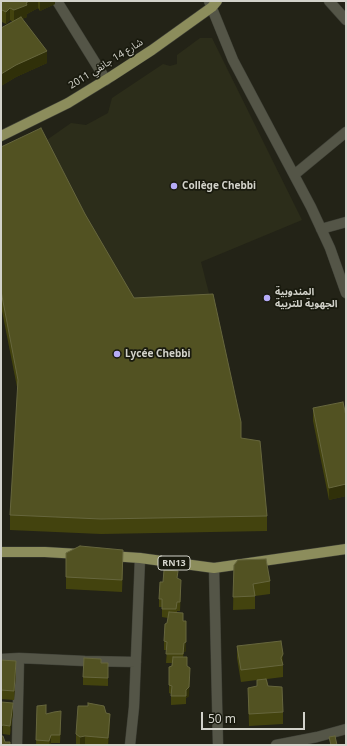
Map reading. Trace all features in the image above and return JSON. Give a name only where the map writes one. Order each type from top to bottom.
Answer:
[{"type":"main road","name":"شارع 14 جانفي 2011","points":[[1,136],[68,103],[106,80],[152,50],[213,3]]},
{"type":"main road","name":"RN13","points":[[1,552],[46,552],[140,558],[214,568],[346,549]]},
{"type":"street","points":[[57,1],[106,80]]},
{"type":"street","points":[[329,1],[346,20]]},
{"type":"street","points":[[213,3],[233,60],[321,229],[330,248],[346,294]]},
{"type":"street","points":[[294,176],[346,132]]},
{"type":"street","points":[[321,229],[346,222]]},
{"type":"street","points":[[130,745],[134,707],[140,558]]},
{"type":"street","points":[[214,568],[218,745]]},
{"type":"street","points":[[1,659],[19,658],[136,662]]},
{"type":"street","points":[[16,745],[19,658]]},
{"type":"street","points":[[276,745],[317,737],[346,729]]},
{"type":"shaded area","name":"Collège Chebbi","points":[[200,38],[212,38],[302,220],[201,262],[213,309],[134,313],[41,144],[71,123],[86,125],[108,113],[112,98],[163,64],[170,66],[177,64],[177,55]]},
{"type":"building","points":[[1,1],[29,1],[26,3],[27,5],[14,10],[10,8],[6,12],[1,10]]},
{"type":"building","points":[[21,17],[47,51],[16,65],[1,74],[1,28]]},
{"type":"building","name":"Lycée Chebbi","points":[[41,128],[85,214],[134,298],[213,294],[241,422],[241,438],[260,441],[267,516],[101,519],[10,515],[18,380],[1,291],[1,147]]},
{"type":"building","points":[[343,402],[346,416],[346,484],[329,488],[313,408]]},
{"type":"building","points":[[80,546],[123,550],[122,580],[66,577],[66,553]]},
{"type":"building","points":[[266,559],[270,581],[253,584],[255,596],[233,597],[234,565],[238,560]]},
{"type":"building","points":[[164,570],[178,571],[177,578],[181,580],[180,602],[177,602],[176,609],[162,609],[162,599],[159,599],[160,582],[163,582]]},
{"type":"building","points":[[169,612],[183,613],[183,621],[186,621],[186,642],[184,643],[183,654],[166,654],[167,642],[164,641],[165,624],[167,623]]},
{"type":"building","points":[[281,641],[283,654],[281,658],[283,665],[241,670],[237,646]]},
{"type":"building","points":[[173,657],[187,657],[187,666],[190,668],[189,687],[186,690],[186,696],[171,696],[172,686],[169,685],[169,667],[172,666]]},
{"type":"building","points":[[84,658],[101,659],[101,663],[108,663],[108,678],[83,677]]},
{"type":"building","points":[[1,660],[16,661],[14,691],[1,690]]},
{"type":"building","points":[[266,679],[268,686],[282,687],[283,712],[249,714],[248,688],[257,686],[257,680]]},
{"type":"building","points":[[1,702],[13,703],[10,726],[1,726]]},
{"type":"building","points":[[88,703],[104,706],[106,713],[110,714],[108,738],[80,737],[76,734],[78,706],[88,706]]},
{"type":"building","points":[[46,705],[46,714],[61,711],[60,735],[51,735],[49,741],[36,740],[37,706]]},
{"type":"building","points":[[1,736],[3,736],[5,742],[10,742],[10,745],[1,745]]},
{"type":"building","points":[[335,736],[337,745],[331,745],[329,737]]},
{"type":"place","name":"Collège Chebbi","points":[[174,186]]},
{"type":"place","name":"المندوبية الجهوية للتربية","points":[[267,298]]},
{"type":"place","name":"Lycée Chebbi","points":[[117,354]]}]
